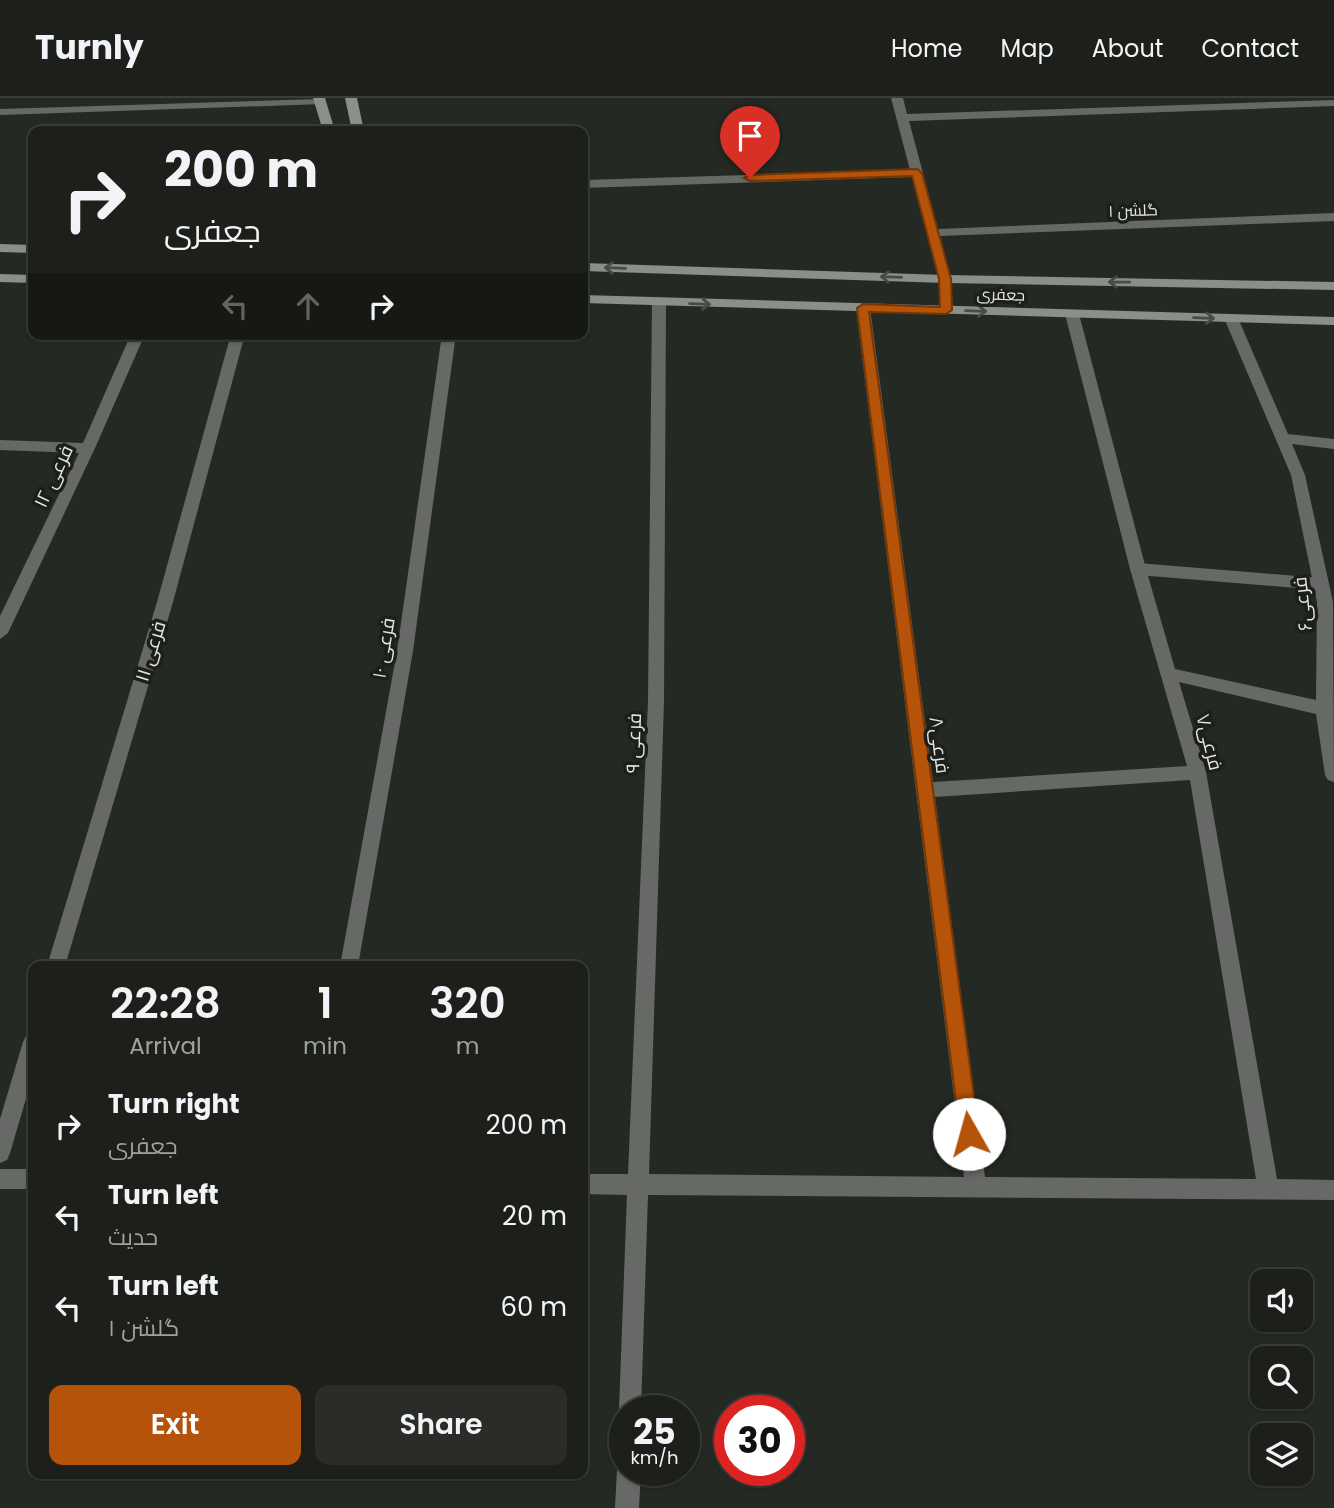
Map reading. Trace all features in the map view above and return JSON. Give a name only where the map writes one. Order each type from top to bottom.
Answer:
[{"type":"main road","points":[[351,98],[357,126]]},
{"type":"main road","points":[[319,100],[327,126]]},
{"type":"main road","points":[[0,248],[28,249]]},
{"type":"main road","name":"جعفری","points":[[588,267],[945,279],[1334,286]]},
{"type":"main road","points":[[0,278],[28,279]]},
{"type":"main road","name":"جعفری","points":[[588,299],[1334,321]]},
{"type":"street","points":[[897,98],[945,279],[946,310]]},
{"type":"street","points":[[0,112],[319,100]]},
{"type":"street","points":[[903,118],[1334,103]]},
{"type":"street","points":[[588,184],[917,173]]},
{"type":"street","name":"گلشن ۱","points":[[933,233],[1334,217]]},
{"type":"street","name":"فرعی ۹","points":[[630,1395],[636,1184],[656,701],[659,302]]},
{"type":"street","name":"فرعی۸","points":[[863,308],[976,1187]]},
{"type":"street","name":"فرعی۷","points":[[1072,314],[1138,569],[1196,772],[1268,1189]]},
{"type":"street","name":"فرعی۶","points":[[1231,318],[1298,475],[1321,584],[1329,602],[1329,710],[1334,775]]},
{"type":"street","name":"فرعی ۱۲","points":[[0,632],[88,448],[135,340]]},
{"type":"street","name":"فرعی ۱۱","points":[[57,961],[165,602],[236,340]]},
{"type":"street","name":"فرعی ۱۰","points":[[350,961],[405,651],[448,340]]},
{"type":"street","points":[[1282,438],[1334,444]]},
{"type":"street","points":[[0,445],[88,448]]},
{"type":"street","points":[[1138,569],[1321,584]]},
{"type":"street","points":[[1170,674],[1329,710]]},
{"type":"street","points":[[925,790],[1196,772]]},
{"type":"street","points":[[0,1153],[28,1059]]},
{"type":"street","points":[[0,1179],[28,1179]]},
{"type":"street","points":[[588,1184],[1334,1190]]},
{"type":"street","points":[[627,1508],[628,1486]]},
{"type":"route","points":[[750,178],[917,173],[945,279],[946,310],[863,308],[969,1134]]}]
